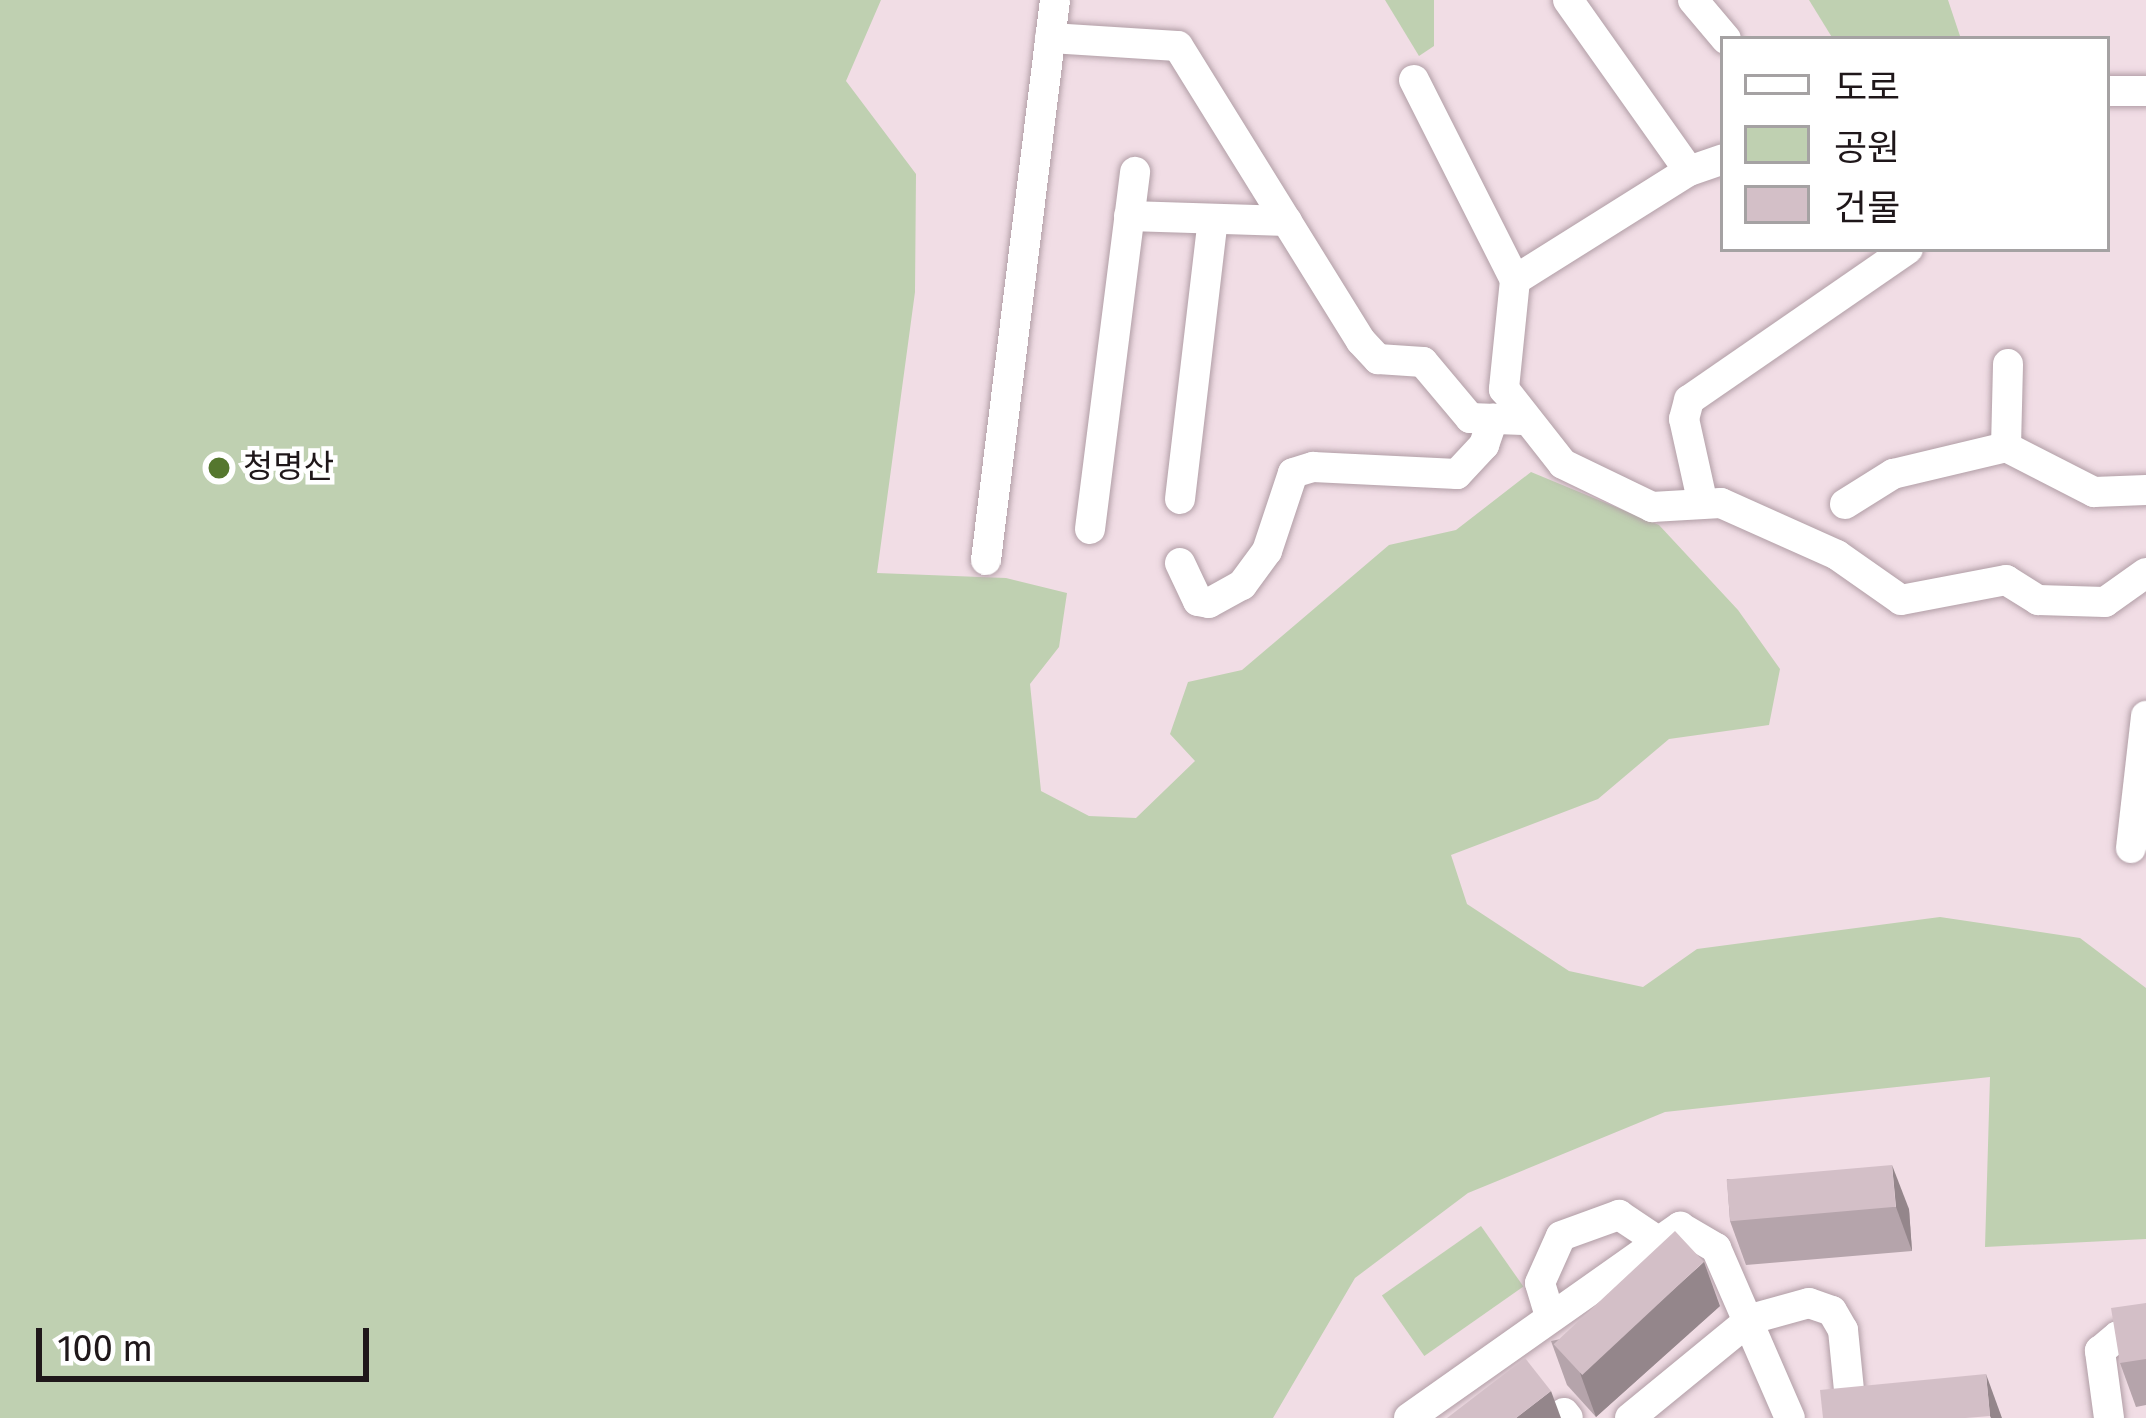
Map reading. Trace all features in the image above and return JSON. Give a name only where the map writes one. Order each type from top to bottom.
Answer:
[{"type":"street","points":[[986,560],[1055,0]]},
{"type":"street","points":[[1568,0],[1688,171]]},
{"type":"street","points":[[1693,0],[1723,36]]},
{"type":"street","points":[[1050,38],[1178,46],[1378,359],[1423,362],[1470,418],[1508,419],[1563,464],[1652,507],[1702,500],[1837,555],[1901,600],[2006,580],[2038,600],[2105,602],[2142,588]]},
{"type":"street","points":[[1414,80],[1515,280],[1502,380],[1508,419]]},
{"type":"street","points":[[2110,92],[2146,91]]},
{"type":"street","points":[[1515,280],[1688,171],[1720,160]]},
{"type":"street","points":[[1090,529],[1135,172]]},
{"type":"street","points":[[1129,216],[1287,221]]},
{"type":"street","points":[[1180,499],[1214,219]]},
{"type":"street","points":[[1702,500],[1684,419],[1688,400],[1905,252]]},
{"type":"street","points":[[2006,447],[2008,364]]},
{"type":"street","points":[[1180,562],[1198,602],[1209,603],[1242,585],[1267,551],[1293,473],[1312,466],[1457,474],[1508,419]]},
{"type":"street","points":[[1845,504],[1893,474],[2006,447],[2102,494],[2146,490]]},
{"type":"street","points":[[2131,848],[2146,716]]},
{"type":"street","points":[[1550,1316],[1540,1283],[1561,1236],[1618,1215],[1655,1239]]},
{"type":"street","points":[[1409,1418],[1655,1239],[1680,1227],[1701,1234],[1716,1248],[1751,1319],[1790,1418]]},
{"type":"street","points":[[1630,1418],[1751,1319],[1809,1303],[1832,1312],[1843,1330],[1851,1410]]},
{"type":"street","points":[[2109,1418],[2100,1351],[2118,1336],[2146,1332]]},
{"type":"green space","points":[[0,0],[881,0],[846,81],[916,174],[915,292],[877,573],[1006,578],[1067,593],[1059,647],[1030,684],[1041,791],[1089,816],[1136,818],[1195,761],[1170,734],[1188,682],[1242,670],[1389,545],[1456,530],[1531,472],[1659,525],[1738,610],[1780,669],[1769,725],[1669,739],[1598,799],[1451,855],[1467,904],[1569,971],[1643,987],[1697,949],[1940,917],[2080,938],[2146,988],[2146,1239],[1985,1247],[1990,1077],[1665,1112],[1468,1193],[1355,1278],[1273,1418],[0,1418]]},
{"type":"green space","points":[[1385,0],[1434,0],[1434,46],[1419,56]]},
{"type":"green space","points":[[1809,0],[1948,0],[1960,36],[1831,36]]},
{"type":"green space","points":[[1481,1226],[1523,1287],[1424,1356],[1382,1295]]},
{"type":"building","points":[[1892,1165],[1896,1207],[1730,1221],[1727,1179]]},
{"type":"building","points":[[1675,1231],[1704,1262],[1582,1375],[1554,1344]]},
{"type":"building","points":[[2146,1303],[2146,1359],[2120,1363],[2111,1308]]},
{"type":"building","points":[[1525,1358],[1551,1391],[1516,1418],[1447,1418]]},
{"type":"building","points":[[1986,1374],[1990,1416],[1823,1418],[1820,1390]]},
{"type":"place","name":"청명산","points":[[219,468]]}]
